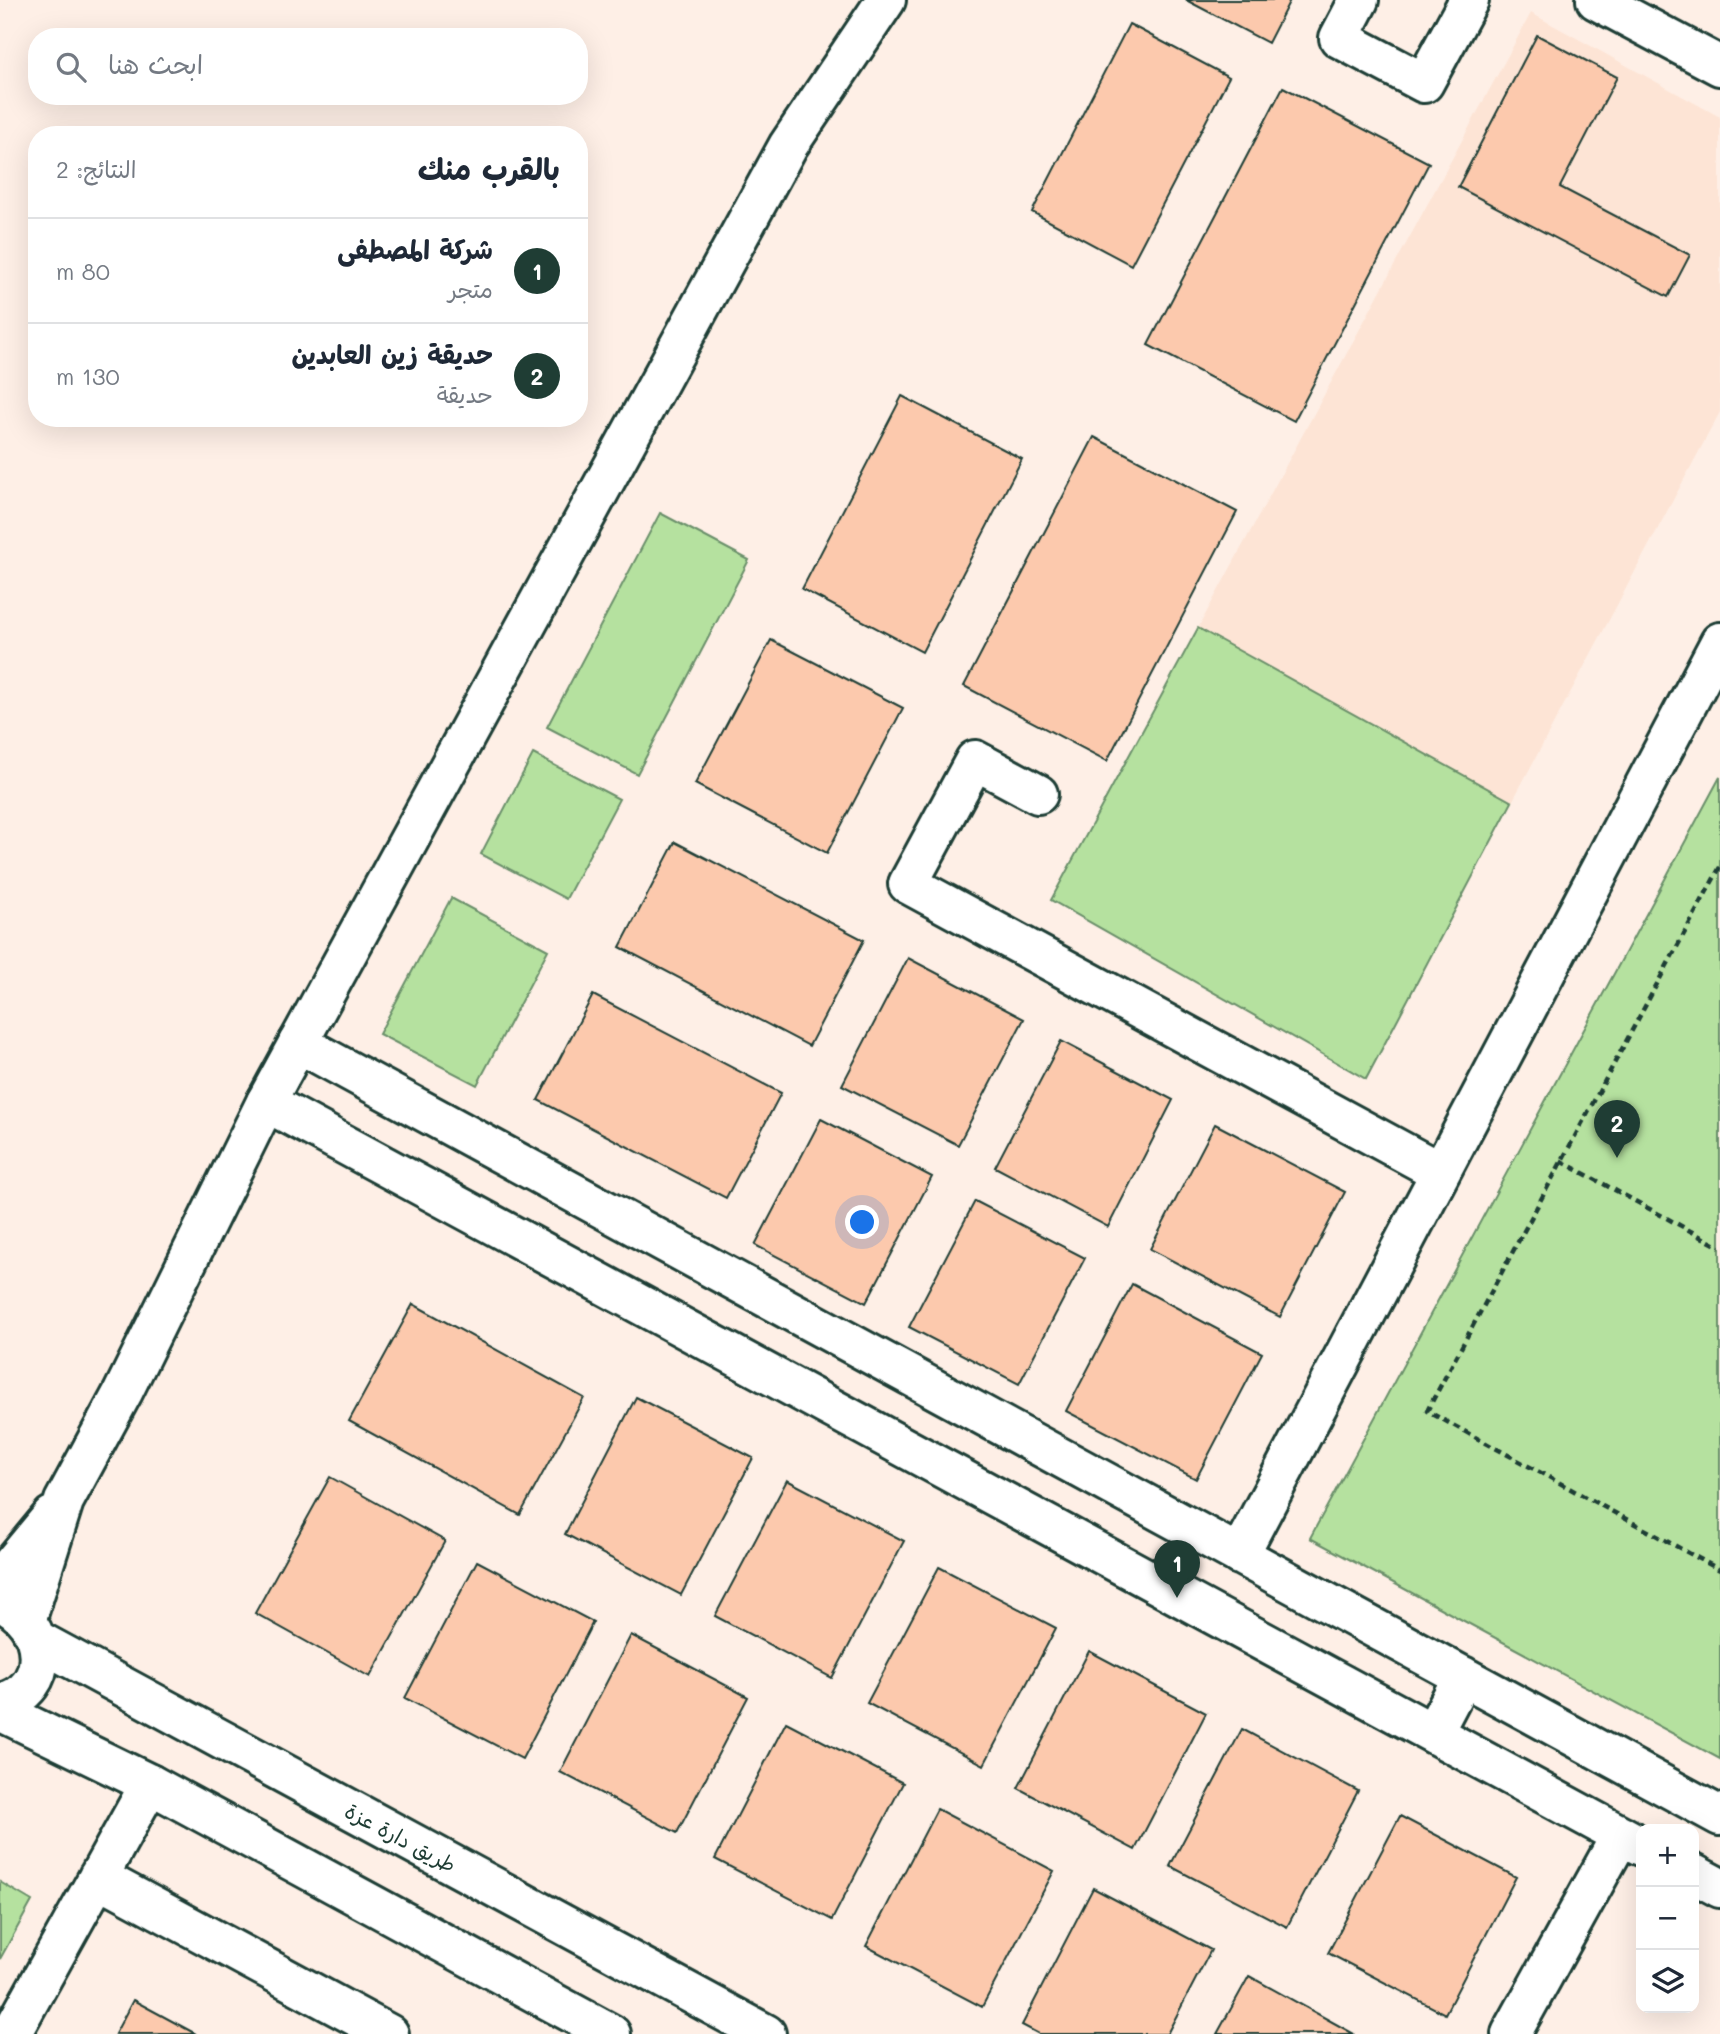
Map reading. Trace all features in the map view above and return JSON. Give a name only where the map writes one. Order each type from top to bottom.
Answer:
[{"type":"street","points":[[0,1703],[20,1694],[32,1680],[38,1665],[21,1620],[64,1501],[123,1392],[266,1102],[788,146],[887,0]]},
{"type":"street","points":[[1359,0],[1339,38],[1424,83],[1469,0]]},
{"type":"street","points":[[1596,0],[1720,66]]},
{"type":"street","points":[[1239,1555],[1720,642]]},
{"type":"street","points":[[1038,794],[975,760],[908,884],[1440,1172]]},
{"type":"street","points":[[298,1044],[1720,1816]]},
{"type":"street","points":[[266,1102],[1631,1840],[1511,2034]]},
{"type":"street","points":[[0,1579],[64,1501]]},
{"type":"street","name":"طريق دارة عزة","points":[[21,1620],[766,2034]]},
{"type":"street","points":[[1433,1733],[1463,1676]]},
{"type":"street","points":[[0,1711],[149,1784],[611,2034]]},
{"type":"street","points":[[11,2034],[149,1784]]},
{"type":"street","points":[[98,1877],[389,2034]]},
{"type":"street","points":[[1699,1877],[1720,1888]]},
{"type":"path","points":[[1720,867],[1427,1411],[1720,1570]]},
{"type":"path","points":[[1561,1161],[1720,1247]]},
{"type":"shaded area","points":[[1531,13],[1720,117],[1720,412],[1512,802],[1198,628]]},
{"type":"green space","points":[[660,513],[749,560],[637,774],[547,727]]},
{"type":"green space","points":[[1198,628],[1512,802],[1366,1079],[1051,900]]},
{"type":"green space","points":[[533,754],[619,799],[566,899],[481,854]]},
{"type":"green space","points":[[1720,777],[1720,1759],[1310,1538]]},
{"type":"green space","points":[[451,898],[548,950],[477,1085],[379,1034]]},
{"type":"green space","points":[[0,1882],[32,1901],[0,1959]]},
{"type":"building","points":[[1186,0],[1290,0],[1268,43]]},
{"type":"building","points":[[1129,24],[1229,77],[1131,265],[1032,212]]},
{"type":"building","points":[[1537,35],[1617,77],[1560,187],[1690,255],[1668,297],[1458,187]]},
{"type":"building","points":[[1283,87],[1429,163],[1294,421],[1148,345]]},
{"type":"building","points":[[902,396],[1022,459],[922,652],[802,589]]},
{"type":"building","points":[[1094,437],[1237,512],[1107,761],[964,686]]},
{"type":"building","points":[[771,640],[903,708],[827,853],[695,784]]},
{"type":"building","points":[[675,842],[864,940],[809,1046],[620,947]]},
{"type":"building","points":[[908,958],[1024,1019],[958,1145],[842,1085]]},
{"type":"building","points":[[593,995],[781,1093],[726,1198],[538,1100]]},
{"type":"building","points":[[1061,1041],[1173,1100],[1108,1227],[995,1167]]},
{"type":"building","points":[[821,1119],[932,1177],[866,1303],[755,1245]]},
{"type":"building","points":[[1215,1124],[1345,1192],[1280,1317],[1150,1249]]},
{"type":"building","points":[[975,1201],[1085,1258],[1019,1384],[909,1327]]},
{"type":"building","points":[[1132,1284],[1262,1353],[1196,1479],[1066,1411]]},
{"type":"building","points":[[413,1304],[584,1398],[520,1515],[349,1421]]},
{"type":"building","points":[[636,1397],[753,1458],[681,1595],[565,1534]]},
{"type":"building","points":[[330,1477],[445,1541],[370,1677],[255,1613]]},
{"type":"building","points":[[787,1480],[904,1541],[832,1678],[715,1616]]},
{"type":"building","points":[[477,1561],[593,1622],[522,1759],[405,1698]]},
{"type":"building","points":[[939,1567],[1056,1628],[984,1765],[867,1703]]},
{"type":"building","points":[[631,1635],[748,1697],[677,1833],[560,1772]]},
{"type":"building","points":[[1089,1651],[1206,1713],[1135,1850],[1018,1788]]},
{"type":"building","points":[[786,1722],[903,1783],[832,1920],[715,1859]]},
{"type":"building","points":[[1242,1729],[1358,1791],[1287,1927],[1170,1866]]},
{"type":"building","points":[[937,1809],[1054,1871],[982,2007],[866,1946]]},
{"type":"building","points":[[1400,1816],[1516,1877],[1445,2014],[1328,1953]]},
{"type":"building","points":[[1093,1888],[1211,1950],[1167,2034],[1039,2034],[1022,2025]]},
{"type":"building","points":[[1249,1976],[1354,2034],[1217,2034]]},
{"type":"building","points":[[133,2000],[196,2034],[115,2034]]},
{"type":"place","name":"حديقة زين العابدين","points":[[1617,1158]]},
{"type":"place","name":"شركة المصطفى","points":[[1177,1598]]}]
